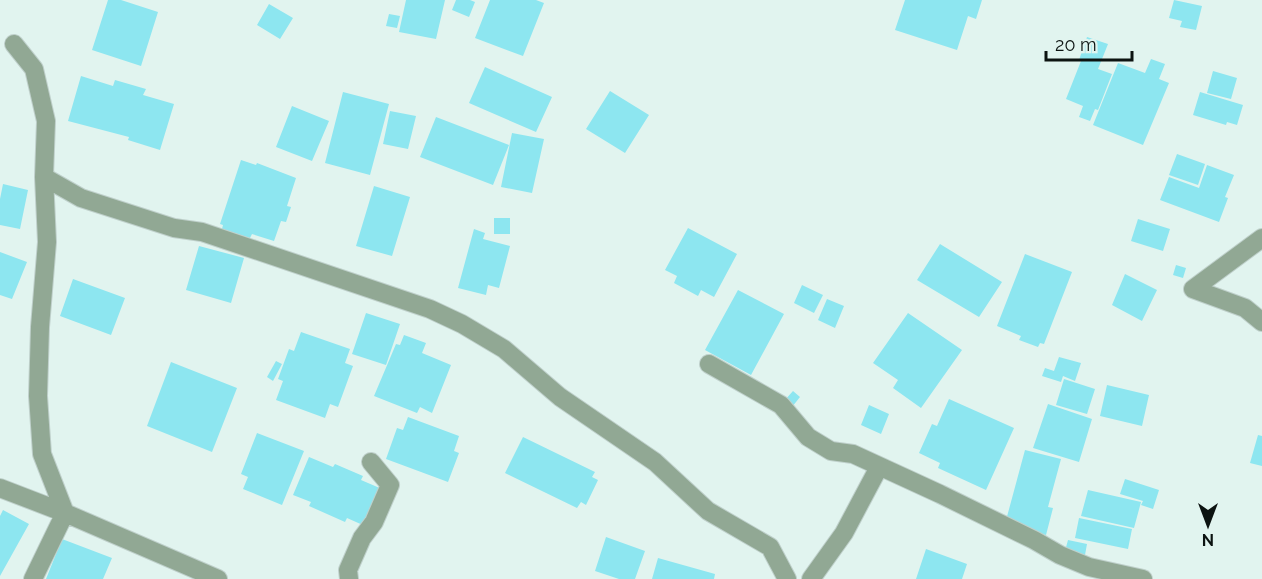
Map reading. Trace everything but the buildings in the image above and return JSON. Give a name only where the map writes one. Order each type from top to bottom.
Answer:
[{"type":"street","points":[[14,45],[34,69],[46,121],[44,177],[46,242],[39,327],[38,396],[42,454],[65,513],[33,579]]},
{"type":"street","points":[[44,177],[81,198],[174,228],[202,232],[430,309],[462,324],[504,349],[560,397],[655,462],[708,511],[770,547],[787,579]]},
{"type":"street","points":[[1262,238],[1193,289],[1245,308],[1262,322]]},
{"type":"street","points":[[709,364],[781,405],[807,437],[831,451],[853,454],[1089,567],[1143,579]]},
{"type":"street","points":[[348,579],[348,570],[362,538],[374,522],[390,485],[371,462]]},
{"type":"street","points":[[811,579],[844,533],[879,466]]},
{"type":"street","points":[[0,488],[65,513],[218,579]]}]
